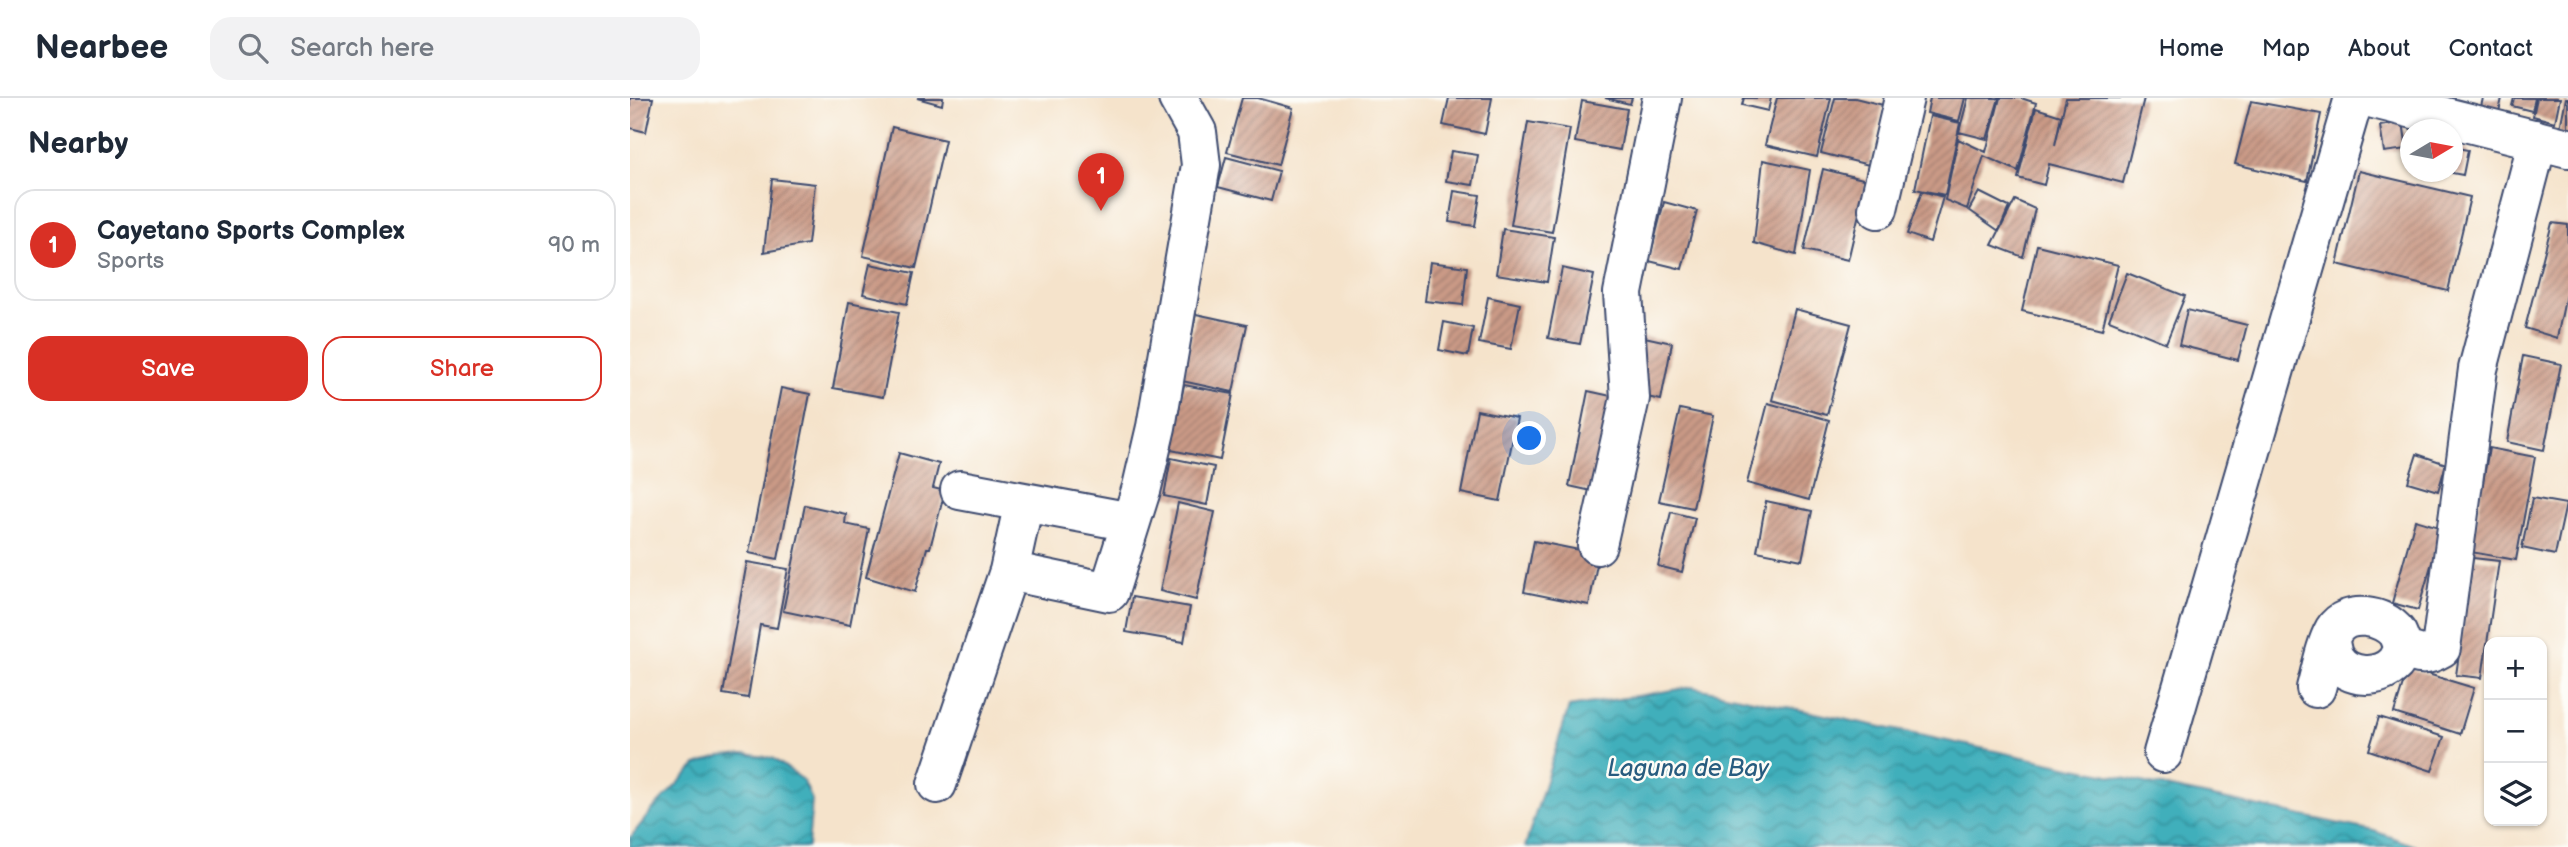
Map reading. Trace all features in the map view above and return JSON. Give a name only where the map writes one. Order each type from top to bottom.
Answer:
[{"type":"street","points":[[1009,571],[1110,592],[1142,487],[1156,426],[1201,165],[1197,132],[1178,98]]},
{"type":"street","points":[[1597,545],[1630,398],[1623,293],[1662,98]]},
{"type":"street","points":[[1878,209],[1904,98]]},
{"type":"street","points":[[2163,753],[2354,98]]},
{"type":"street","points":[[2370,98],[2551,144]]},
{"type":"street","points":[[2316,688],[2335,628],[2349,619],[2367,616],[2383,621],[2396,632],[2403,648],[2417,655],[2428,656],[2441,648],[2478,369],[2532,159],[2551,144]]},
{"type":"street","points":[[960,491],[1131,522]]},
{"type":"street","points":[[937,784],[1009,571],[1024,502]]},
{"type":"water","name":"Laguna de Bay","points":[[1692,687],[2374,831],[2418,847],[1525,847],[1569,707]]},
{"type":"water","points":[[744,754],[773,758],[803,780],[812,800],[808,847],[630,847],[630,838],[653,809],[696,765],[722,756]]},
{"type":"building","points":[[630,98],[653,98],[646,132],[630,128]]},
{"type":"building","points":[[917,98],[943,98],[942,105]]},
{"type":"building","points":[[1242,98],[1258,98],[1293,108],[1278,165],[1227,152]]},
{"type":"building","points":[[1449,98],[1492,98],[1485,134],[1443,125]]},
{"type":"building","points":[[1605,98],[1632,98],[1630,104]]},
{"type":"building","points":[[1744,98],[1771,98],[1768,111],[1742,105]]},
{"type":"building","points":[[1777,98],[1831,98],[1817,157],[1765,145]]},
{"type":"building","points":[[1835,98],[1855,98],[1883,105],[1869,165],[1821,153]]},
{"type":"building","points":[[1930,98],[1965,98],[1959,121],[1927,113]]},
{"type":"building","points":[[1968,98],[1999,98],[1987,139],[1959,132]]},
{"type":"building","points":[[2000,98],[2021,98],[2036,103],[2018,171],[1984,156],[1967,209],[1945,200],[1958,139],[1986,152]]},
{"type":"building","points":[[2066,98],[2144,98],[2123,183],[2049,164],[2044,185],[2018,178],[2036,108],[2061,116],[2055,145]]},
{"type":"building","points":[[2483,98],[2502,98],[2499,112],[2481,107]]},
{"type":"building","points":[[2514,98],[2535,98],[2532,111],[2512,106]]},
{"type":"building","points":[[2537,98],[2560,98],[2555,122],[2533,116]]},
{"type":"building","points":[[2568,98],[2568,135],[2559,133]]},
{"type":"building","points":[[1582,101],[1627,109],[1620,150],[1575,142]]},
{"type":"building","points":[[2251,101],[2321,114],[2307,181],[2235,164]]},
{"type":"building","points":[[1930,116],[1960,123],[1945,195],[1915,189]]},
{"type":"building","points":[[1528,122],[1570,129],[1552,232],[1511,225]]},
{"type":"building","points":[[2400,123],[2400,150],[2384,152],[2380,126]]},
{"type":"building","points":[[892,127],[945,140],[916,268],[863,256]]},
{"type":"building","points":[[2463,149],[2468,150],[2463,175]]},
{"type":"building","points":[[1451,151],[1478,155],[1473,185],[1446,181]]},
{"type":"building","points":[[1226,157],[1279,171],[1271,201],[1218,187]]},
{"type":"building","points":[[1763,160],[1810,170],[1796,255],[1754,243]]},
{"type":"building","points":[[1823,169],[1867,180],[1848,260],[1804,250]]},
{"type":"building","points":[[2359,171],[2470,197],[2448,291],[2337,264]]},
{"type":"building","points":[[772,179],[815,184],[808,244],[764,252]]},
{"type":"building","points":[[1454,191],[1480,195],[1475,226],[1449,222]]},
{"type":"building","points":[[1922,191],[1943,197],[1930,242],[1907,234]]},
{"type":"building","points":[[1979,192],[2009,207],[1999,231],[1969,210]]},
{"type":"building","points":[[2015,200],[2035,209],[2023,257],[1992,245]]},
{"type":"building","points":[[1664,202],[1697,211],[1682,269],[1649,261]]},
{"type":"building","points":[[2552,223],[2568,225],[2568,285],[2557,338],[2525,328]]},
{"type":"building","points":[[1503,229],[1554,237],[1547,282],[1496,274]]},
{"type":"building","points":[[2037,245],[2118,265],[2102,330],[2022,311]]},
{"type":"building","points":[[1430,262],[1467,267],[1463,305],[1425,301]]},
{"type":"building","points":[[870,264],[914,273],[907,304],[863,294]]},
{"type":"building","points":[[1562,268],[1594,275],[1580,344],[1548,338]]},
{"type":"building","points":[[2127,273],[2185,296],[2166,343],[2109,320]]},
{"type":"building","points":[[1488,297],[1520,304],[1511,349],[1479,343]]},
{"type":"building","points":[[849,302],[899,312],[883,397],[833,388]]},
{"type":"building","points":[[1795,309],[1851,324],[1827,415],[1772,400]]},
{"type":"building","points":[[2187,310],[2247,325],[2238,360],[2179,345]]},
{"type":"building","points":[[1196,314],[1247,325],[1233,392],[1182,381]]},
{"type":"building","points":[[1444,322],[1473,328],[1468,356],[1439,350]]},
{"type":"building","points":[[1640,336],[1672,343],[1661,400],[1629,393]]},
{"type":"building","points":[[2523,356],[2561,364],[2544,450],[2507,442]]},
{"type":"building","points":[[1184,385],[1233,394],[1220,460],[1171,450]]},
{"type":"building","points":[[781,388],[810,394],[778,559],[749,553]]},
{"type":"building","points":[[1588,391],[1620,398],[1601,493],[1569,486]]},
{"type":"building","points":[[1768,403],[1829,420],[1809,500],[1747,483]]},
{"type":"building","points":[[1680,409],[1713,416],[1693,508],[1659,501]]},
{"type":"building","points":[[1477,410],[1517,418],[1500,501],[1461,493]]},
{"type":"building","points":[[2489,448],[2535,457],[2516,560],[2471,552]]},
{"type":"building","points":[[899,453],[939,464],[933,488],[945,491],[915,592],[866,577]]},
{"type":"building","points":[[2417,454],[2446,464],[2438,491],[2408,482]]},
{"type":"building","points":[[1171,458],[1214,467],[1207,505],[1164,496]]},
{"type":"building","points":[[2532,498],[2566,504],[2555,555],[2522,548]]},
{"type":"building","points":[[1766,501],[1812,511],[1802,560],[1757,551]]},
{"type":"building","points":[[1178,503],[1215,512],[1196,600],[1160,591]]},
{"type":"building","points":[[805,505],[846,514],[845,524],[869,529],[850,625],[783,611]]},
{"type":"building","points":[[1671,512],[1695,518],[1682,572],[1658,566]]},
{"type":"building","points":[[2415,520],[2442,528],[2418,610],[2392,603]]},
{"type":"building","points":[[1534,541],[1599,554],[1589,605],[1524,592]]},
{"type":"building","points":[[2473,558],[2499,561],[2488,637],[2484,637],[2482,678],[2456,675]]},
{"type":"building","points":[[747,562],[788,569],[777,628],[760,625],[748,698],[723,694]]},
{"type":"building","points":[[1132,597],[1190,607],[1184,642],[1126,632]]},
{"type":"building","points":[[2408,668],[2474,688],[2460,734],[2394,713]]},
{"type":"building","points":[[2379,717],[2444,737],[2432,771],[2369,750]]},
{"type":"place","name":"Cayetano Sports Complex","points":[[1101,211]]}]
